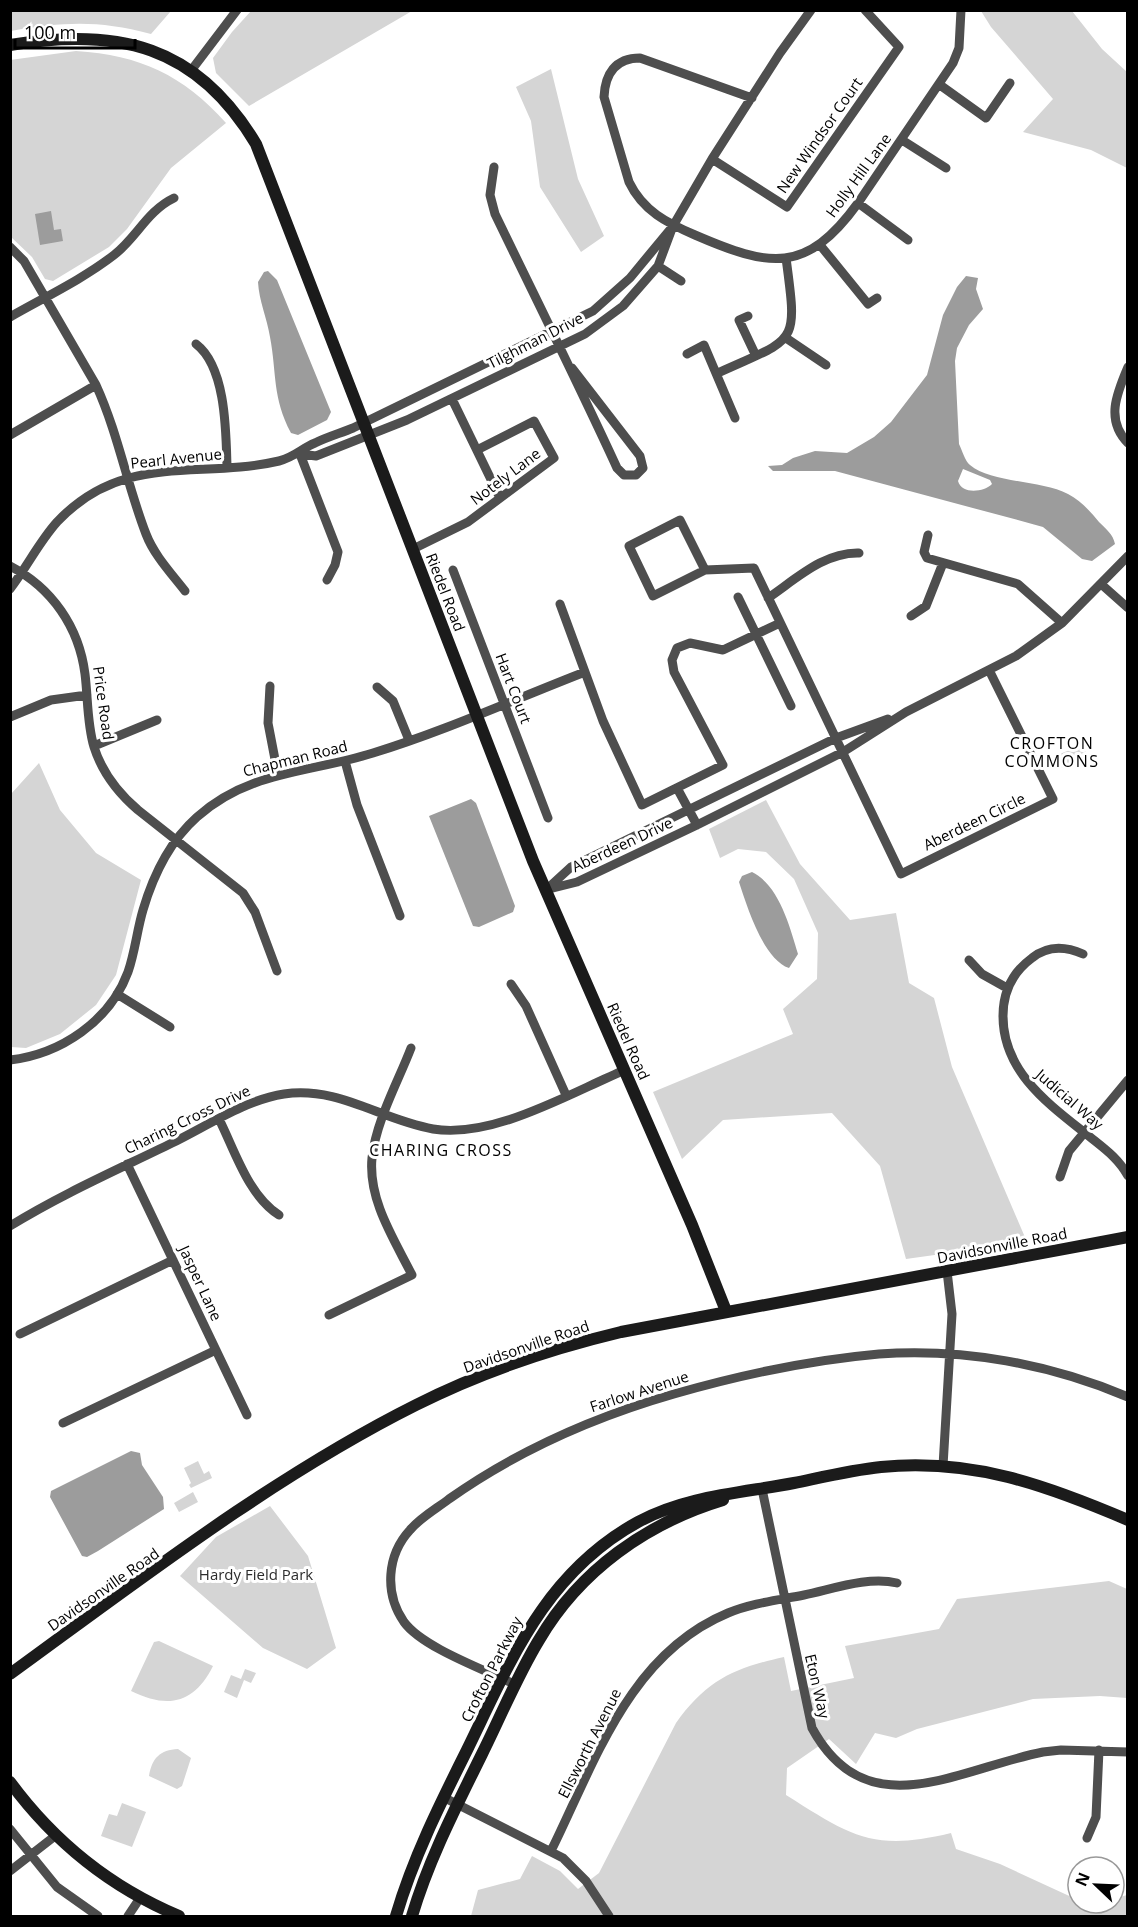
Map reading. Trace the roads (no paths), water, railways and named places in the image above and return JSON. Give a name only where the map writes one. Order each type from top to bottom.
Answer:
[{"type":"street","points":[[190,72],[237,10]]},
{"type":"street","name":"Tilghman Drive","points":[[366,428],[452,399],[585,334],[623,306],[658,266],[673,226],[712,159],[811,10]]},
{"type":"street","name":"New Windsor Court","points":[[712,159],[787,207],[898,47],[864,10]]},
{"type":"street","name":"Holly Hill Lane","points":[[752,98],[640,58],[624,60],[612,69],[604,84],[604,98],[630,182],[634,192],[657,218],[741,255],[770,259],[786,258],[820,245],[842,226],[940,85],[959,48],[961,10]]},
{"type":"street","name":"Riedel Road","points":[[10,45],[75,37],[100,38],[142,47],[168,58],[218,93],[234,110],[256,144],[545,890],[626,1070],[726,1311]]},
{"type":"street","points":[[940,85],[986,118],[1010,83]]},
{"type":"street","points":[[902,140],[946,168]]},
{"type":"street","points":[[494,167],[490,186],[491,204],[559,347],[572,368],[640,456],[642,468],[636,475],[624,475],[617,468],[572,368]]},
{"type":"street","points":[[10,317],[115,254],[153,210],[174,198]]},
{"type":"street","points":[[858,203],[908,240]]},
{"type":"street","name":"Tilghman Drive","points":[[366,428],[578,320],[613,295],[673,226]]},
{"type":"street","points":[[820,245],[868,304],[877,298]]},
{"type":"street","points":[[10,247],[24,261],[96,385],[151,545],[185,591]]},
{"type":"street","points":[[718,373],[771,350],[786,338],[794,317],[786,258]]},
{"type":"street","points":[[658,266],[681,281]]},
{"type":"street","points":[[748,316],[739,320],[756,356]]},
{"type":"street","points":[[786,338],[826,365]]},
{"type":"street","points":[[196,344],[206,352],[214,367],[225,424],[227,467]]},
{"type":"street","points":[[687,354],[704,345],[718,373],[735,418]]},
{"type":"street","points":[[1128,367],[1117,393],[1114,412],[1118,430],[1128,443]]},
{"type":"street","points":[[10,435],[96,385]]},
{"type":"street","points":[[452,399],[500,498]]},
{"type":"street","name":"Notely Lane","points":[[413,549],[450,533],[554,458],[534,421],[477,450]]},
{"type":"street","name":"Pearl Avenue","points":[[10,589],[46,535],[74,507],[99,490],[129,477],[164,471],[279,461],[300,454],[312,444],[366,428]]},
{"type":"street","points":[[300,454],[338,552],[335,565],[327,580]]},
{"type":"street","points":[[705,570],[680,520],[629,546],[653,596],[705,570],[754,568],[843,752]]},
{"type":"street","points":[[928,535],[924,555],[1018,584],[1062,623]]},
{"type":"street","points":[[768,598],[829,558],[845,553],[859,553]]},
{"type":"street","name":"Aberdeen Drive","points":[[545,890],[577,882],[697,825],[843,752],[906,712],[1016,656],[1062,623],[1128,556]]},
{"type":"street","points":[[911,616],[926,606],[943,562]]},
{"type":"street","name":"Price Road","points":[[10,566],[23,572],[53,599],[73,630],[81,653],[94,746],[108,776],[125,799],[245,896],[255,912],[277,971]]},
{"type":"street","name":"Hart Court","points":[[453,570],[548,818]]},
{"type":"street","points":[[1101,584],[1128,608]]},
{"type":"street","points":[[738,597],[791,706]]},
{"type":"street","points":[[560,604],[603,721],[642,805],[723,765],[674,672],[674,654],[684,643],[723,650],[757,636],[780,623]]},
{"type":"street","name":"Aberdeen Circle","points":[[843,752],[901,874],[1053,799],[989,670]]},
{"type":"street","name":"Chapman Road","points":[[10,1060],[42,1053],[74,1037],[105,1011],[128,972],[150,887],[176,840],[196,818],[231,792],[251,782],[345,761],[409,740],[585,672]]},
{"type":"street","points":[[270,686],[268,723],[278,775]]},
{"type":"street","points":[[377,687],[393,700],[409,740]]},
{"type":"street","points":[[10,717],[51,700],[87,695]]},
{"type":"street","name":"Aberdeen Drive","points":[[545,890],[571,867],[836,738],[906,712]]},
{"type":"street","points":[[94,746],[157,720]]},
{"type":"street","points":[[345,761],[357,805],[400,916]]},
{"type":"street","points":[[677,788],[697,825]]},
{"type":"street","name":"Judicial Way","points":[[1083,954],[1057,948],[1038,953],[1021,967],[1007,988],[1003,1011],[1004,1031],[1018,1071],[1030,1087],[1109,1152],[1128,1176]]},
{"type":"street","points":[[969,960],[982,975],[1007,988]]},
{"type":"street","points":[[511,984],[526,1006],[566,1095]]},
{"type":"street","points":[[117,994],[170,1027]]},
{"type":"street","points":[[329,1316],[412,1275],[383,1216],[375,1188],[372,1157],[385,1114],[411,1048]]},
{"type":"street","name":"Charing Cross Drive","points":[[10,1226],[47,1203],[269,1097],[301,1093],[335,1096],[434,1129],[469,1129],[509,1120],[626,1070]]},
{"type":"street","points":[[1060,1177],[1066,1158],[1084,1132],[1128,1080]]},
{"type":"street","points":[[219,1119],[257,1195],[268,1208],[279,1215]]},
{"type":"street","name":"Jasper Lane","points":[[127,1164],[247,1415]]},
{"type":"street","name":"Davidsonville Road","points":[[10,1674],[271,1491],[415,1405],[489,1372],[576,1343],[726,1311],[1128,1236]]},
{"type":"street","points":[[20,1334],[173,1260]]},
{"type":"street","points":[[943,1466],[952,1302],[947,1271]]},
{"type":"street","points":[[63,1423],[216,1350]]},
{"type":"street","name":"Farlow Avenue","points":[[516,1685],[424,1641],[410,1628],[399,1612],[392,1590],[391,1570],[397,1549],[417,1523],[463,1490],[529,1451],[567,1432],[643,1403],[706,1385],[819,1363],[881,1354],[950,1354],[1051,1370],[1128,1397]]},
{"type":"street","name":"Crofton Parkway","points":[[396,1917],[410,1872],[443,1797],[525,1633],[544,1605],[570,1574],[597,1550],[638,1522],[672,1507],[705,1497],[882,1467],[943,1466],[997,1473],[1039,1484],[1128,1520]]},
{"type":"street","name":"Crofton Parkway","points":[[412,1917],[424,1878],[457,1804],[538,1641],[563,1605],[599,1567],[620,1549],[670,1520],[707,1505],[762,1489]]},
{"type":"street","name":"Eton Way","points":[[762,1489],[812,1728],[831,1756],[859,1778],[877,1784],[908,1786],[1034,1754],[1061,1750],[1128,1752]]},
{"type":"street","name":"Ellsworth Avenue","points":[[551,1851],[621,1710],[637,1684],[653,1665],[690,1633],[712,1621],[750,1606],[874,1581],[897,1583]]},
{"type":"street","points":[[1087,1838],[1096,1817],[1099,1750]]},
{"type":"street","points":[[10,1782],[56,1836],[110,1881],[179,1917]]},
{"type":"street","points":[[443,1797],[551,1851],[574,1866],[609,1917]]},
{"type":"street","points":[[10,1829],[29,1856],[57,1887],[98,1917]]},
{"type":"street","points":[[10,1871],[56,1836]]},
{"type":"street","points":[[128,1917],[140,1898]]},
{"type":"district","name":"CROFTON COMMONS","points":[[1052,752]]},
{"type":"district","name":"CHARING CROSS","points":[[441,1150]]},
{"type":"park label","name":"Hardy Field Park","points":[[256,1574]]}]
